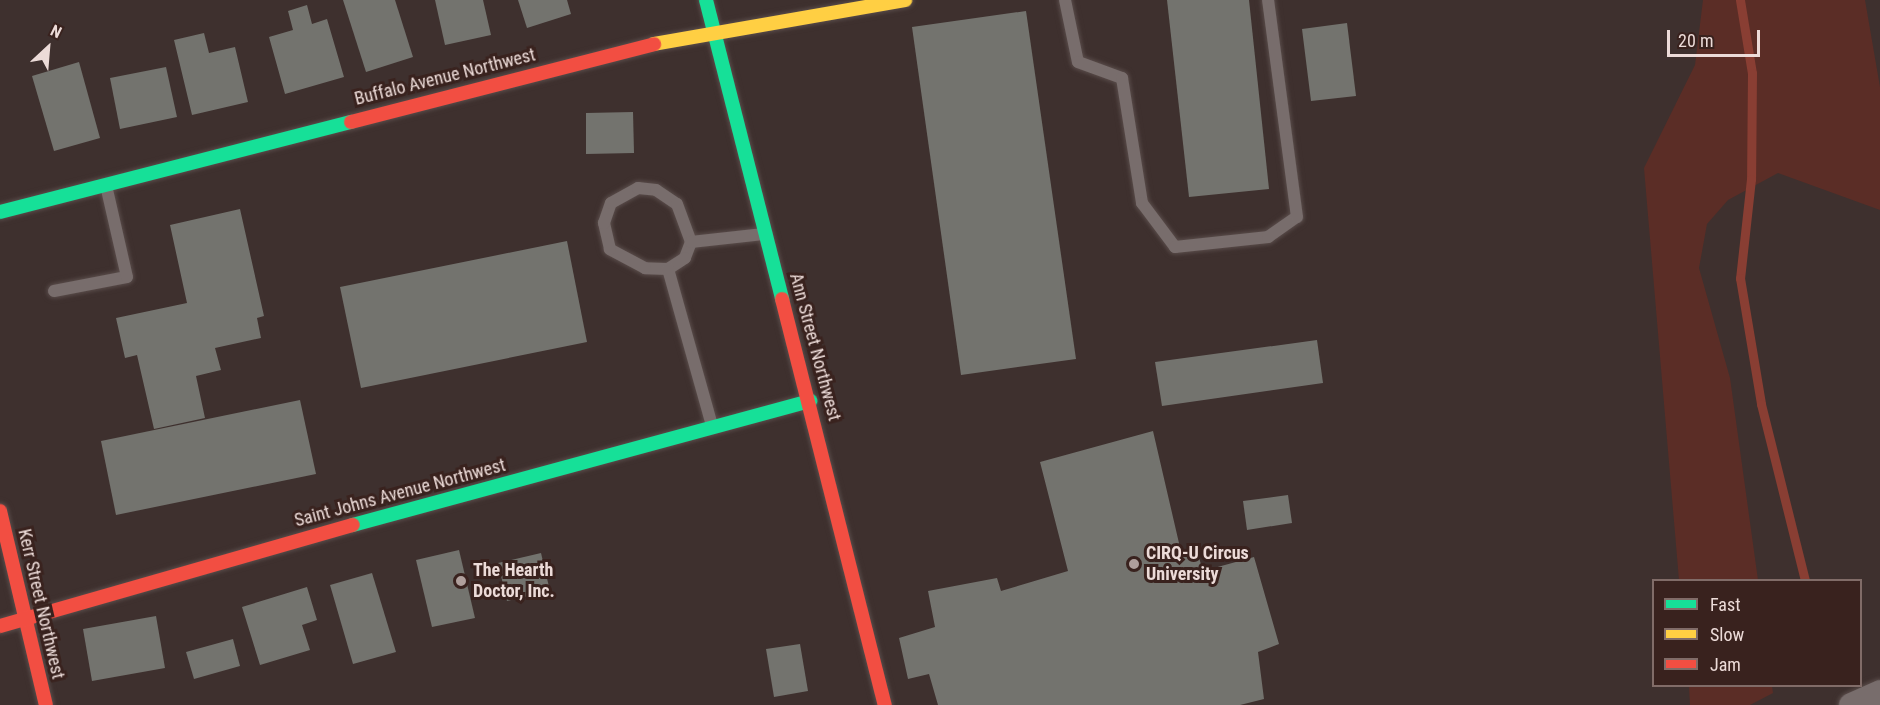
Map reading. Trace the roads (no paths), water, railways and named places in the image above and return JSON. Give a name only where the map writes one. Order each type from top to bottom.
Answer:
[{"type":"street","name":"Ann Street Northwest","points":[[706,0],[711,30],[810,401],[885,705]]},
{"type":"street","name":"Buffalo Avenue Northwest","points":[[0,212],[711,30],[905,0]]},
{"type":"street","name":"Saint Johns Avenue Northwest","points":[[0,626],[25,617],[810,401]]},
{"type":"street","name":"Kerr Street Northwest","points":[[0,511],[46,705]]},
{"type":"street","points":[[1851,705],[1880,692]]},
{"type":"lane","points":[[1065,0],[1078,62],[1122,78],[1142,203],[1175,247],[1268,237],[1297,218],[1268,0]]},
{"type":"lane","points":[[54,291],[127,277],[106,184]]},
{"type":"lane","points":[[638,188],[656,190],[677,204],[691,242],[685,258],[668,269],[626,262],[610,249],[604,223],[610,203],[638,188]]},
{"type":"lane","points":[[691,242],[765,234]]},
{"type":"lane","points":[[668,269],[712,428]]},
{"type":"waterway","points":[[1740,0],[1752,73],[1751,179],[1740,278],[1761,404],[1805,579]]},
{"type":"place","name":"CIRQ-U Circus University","points":[[1134,564]]},
{"type":"place","name":"The Hearth Doctor, Inc.","points":[[461,581]]}]
